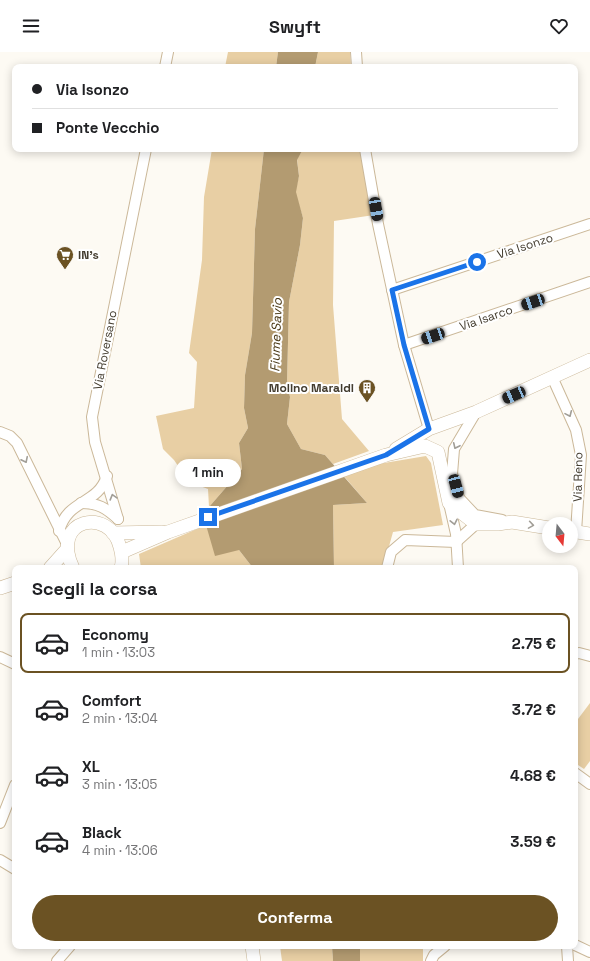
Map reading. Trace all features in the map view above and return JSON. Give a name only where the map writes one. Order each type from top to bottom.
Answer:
[{"type":"street","points":[[166,64],[168,52]]},
{"type":"street","points":[[356,52],[357,64]]},
{"type":"street","name":"Via Roversano","points":[[118,519],[96,442],[92,416],[145,152]]},
{"type":"street","points":[[366,152],[404,345],[429,429]]},
{"type":"street","name":"Via Isonzo","points":[[392,290],[590,224]]},
{"type":"street","name":"Via Isarco","points":[[404,345],[590,282]]},
{"type":"street","points":[[386,455],[429,429],[476,412],[553,379],[590,360]]},
{"type":"street","name":"Via Reno","points":[[553,379],[576,430],[581,456],[575,517]]},
{"type":"street","points":[[476,412],[454,449],[452,474],[459,498],[475,515],[542,527]]},
{"type":"street","points":[[0,432],[10,436],[16,443],[64,541],[72,565]]},
{"type":"street","points":[[122,552],[168,532],[386,455],[425,446],[438,452],[456,542],[458,565]]},
{"type":"street","points":[[64,541],[65,516],[100,489],[106,476]]},
{"type":"street","points":[[82,503],[95,503],[105,508],[118,519],[112,531]]},
{"type":"street","points":[[449,503],[476,524],[498,524],[512,522]]},
{"type":"street","points":[[52,565],[64,541],[74,529],[88,522],[96,522],[112,531],[168,532]]},
{"type":"street","points":[[388,565],[391,552],[405,540],[456,542],[476,524]]},
{"type":"street","points":[[112,531],[122,552],[122,565]]},
{"type":"street","points":[[578,532],[590,534]]},
{"type":"street","points":[[0,588],[12,584]]},
{"type":"street","points":[[578,653],[590,656]]},
{"type":"street","points":[[0,657],[12,663]]},
{"type":"street","points":[[578,775],[590,784]]},
{"type":"street","points":[[0,823],[12,793]]},
{"type":"street","points":[[0,860],[12,867]]},
{"type":"street","points":[[578,947],[590,952]]},
{"type":"street","points":[[57,961],[67,949]]},
{"type":"street","points":[[252,949],[254,961]]},
{"type":"street","points":[[431,961],[434,955],[441,949]]},
{"type":"street","points":[[567,949],[568,961]]},
{"type":"shaded area","points":[[228,52],[278,52],[276,64],[226,64]]},
{"type":"shaded area","points":[[318,52],[350,52],[351,64],[316,64]]},
{"type":"shaded area","points":[[212,152],[264,152],[255,229],[252,333],[245,375],[244,408],[248,428],[239,443],[242,469],[209,507],[208,489],[189,482],[174,460],[163,449],[156,416],[194,408],[197,362],[189,353],[202,260],[204,197]]},
{"type":"shaded area","points":[[301,152],[362,152],[374,215],[334,221],[333,305],[342,419],[369,451],[333,464],[325,455],[301,449],[287,424],[290,397],[287,383],[289,302],[300,245],[303,218],[295,192],[299,176],[297,159]]},
{"type":"shaded area","points":[[426,456],[431,463],[443,525],[393,532],[384,565],[334,565],[333,505],[367,503],[343,475],[372,465]]},
{"type":"shaded area","points":[[206,525],[239,550],[251,565],[141,565],[139,554]]},
{"type":"shaded area","points":[[590,703],[590,761],[584,769],[578,765],[578,719]]},
{"type":"shaded area","points":[[280,949],[332,949],[333,961],[282,961]]},
{"type":"shaded area","points":[[360,949],[423,949],[423,961],[360,961]]},
{"type":"water","points":[[278,52],[318,52],[316,64],[276,64]]},
{"type":"water","name":"Fiume Savio","points":[[264,152],[301,152],[297,160],[299,176],[296,192],[303,218],[300,245],[289,302],[287,383],[290,397],[287,424],[301,449],[325,455],[367,503],[333,505],[334,565],[251,565],[239,550],[215,556],[206,525],[209,507],[242,469],[239,443],[248,428],[244,408],[245,375],[252,333],[255,229]]},
{"type":"water","points":[[332,949],[360,949],[360,961],[333,961]]},
{"type":"place","name":"IN's","points":[[65,270]]},
{"type":"place","name":"Molino Maraldi","points":[[367,403]]},
{"type":"route","points":[[208,517],[386,455],[429,429],[404,345],[392,290],[477,262]]}]
